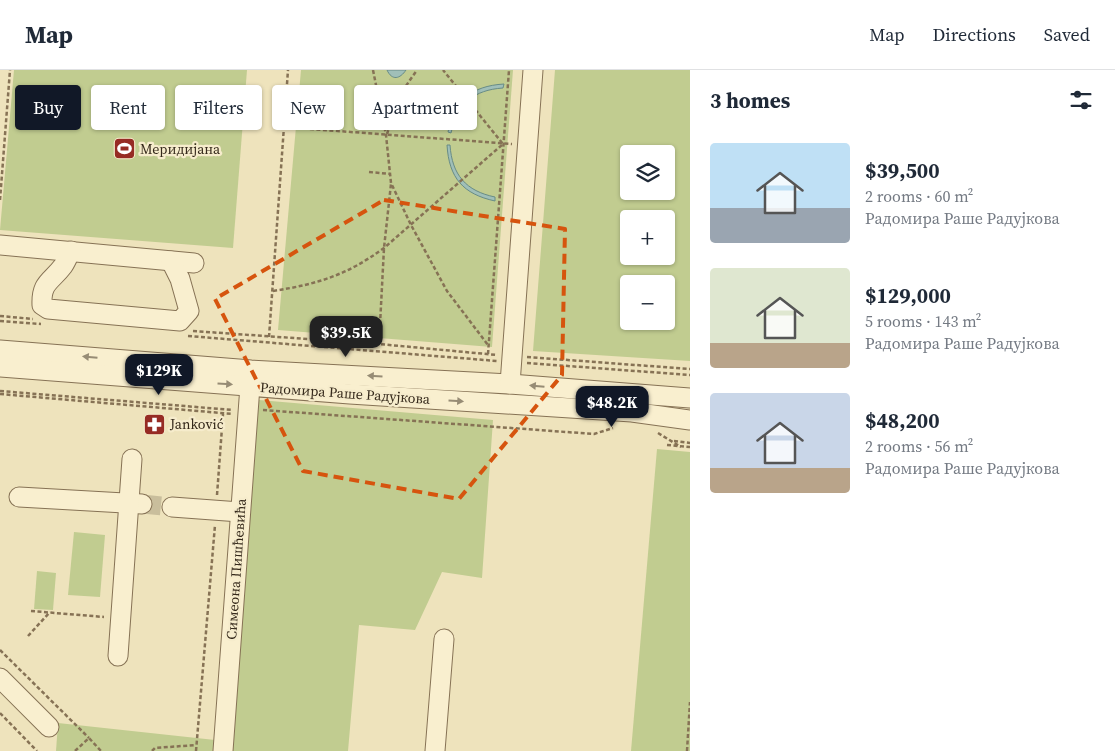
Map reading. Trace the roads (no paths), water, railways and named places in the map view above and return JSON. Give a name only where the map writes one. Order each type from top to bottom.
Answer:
[{"type":"street","points":[[510,384],[533,70]]},
{"type":"street","points":[[0,245],[194,263]]},
{"type":"street","points":[[71,251],[62,266],[49,279],[41,294],[42,305],[48,309],[180,321],[188,312],[180,279],[171,261]]},
{"type":"street","name":"Радомира Раше Радујкова","points":[[0,350],[251,370],[510,384],[690,398]]},
{"type":"street","name":"Радомира Раше Радујкова","points":[[0,367],[632,412],[690,420]]},
{"type":"street","name":"Симеона Пишћевића","points":[[222,751],[250,386]]},
{"type":"street","points":[[118,656],[120,618],[136,504],[132,459]]},
{"type":"street","points":[[19,497],[136,504]]},
{"type":"street","points":[[172,507],[240,512]]},
{"type":"street","points":[[435,751],[444,639]]},
{"type":"street","points":[[0,678],[49,727]]},
{"type":"water","points":[[387,70],[406,70],[396,78],[391,76]]},
{"type":"water","points":[[504,84],[503,88],[493,89],[477,95],[477,90],[492,85]]},
{"type":"water","points":[[447,145],[450,145],[454,165],[462,180],[476,191],[495,197],[495,201],[474,194],[460,183],[451,167]]},
{"type":"tunnel","points":[[142,504],[172,507]]},
{"type":"place","name":"Меридијана","points":[[124,149]]},
{"type":"place","name":"Janković","points":[[154,424]]}]
